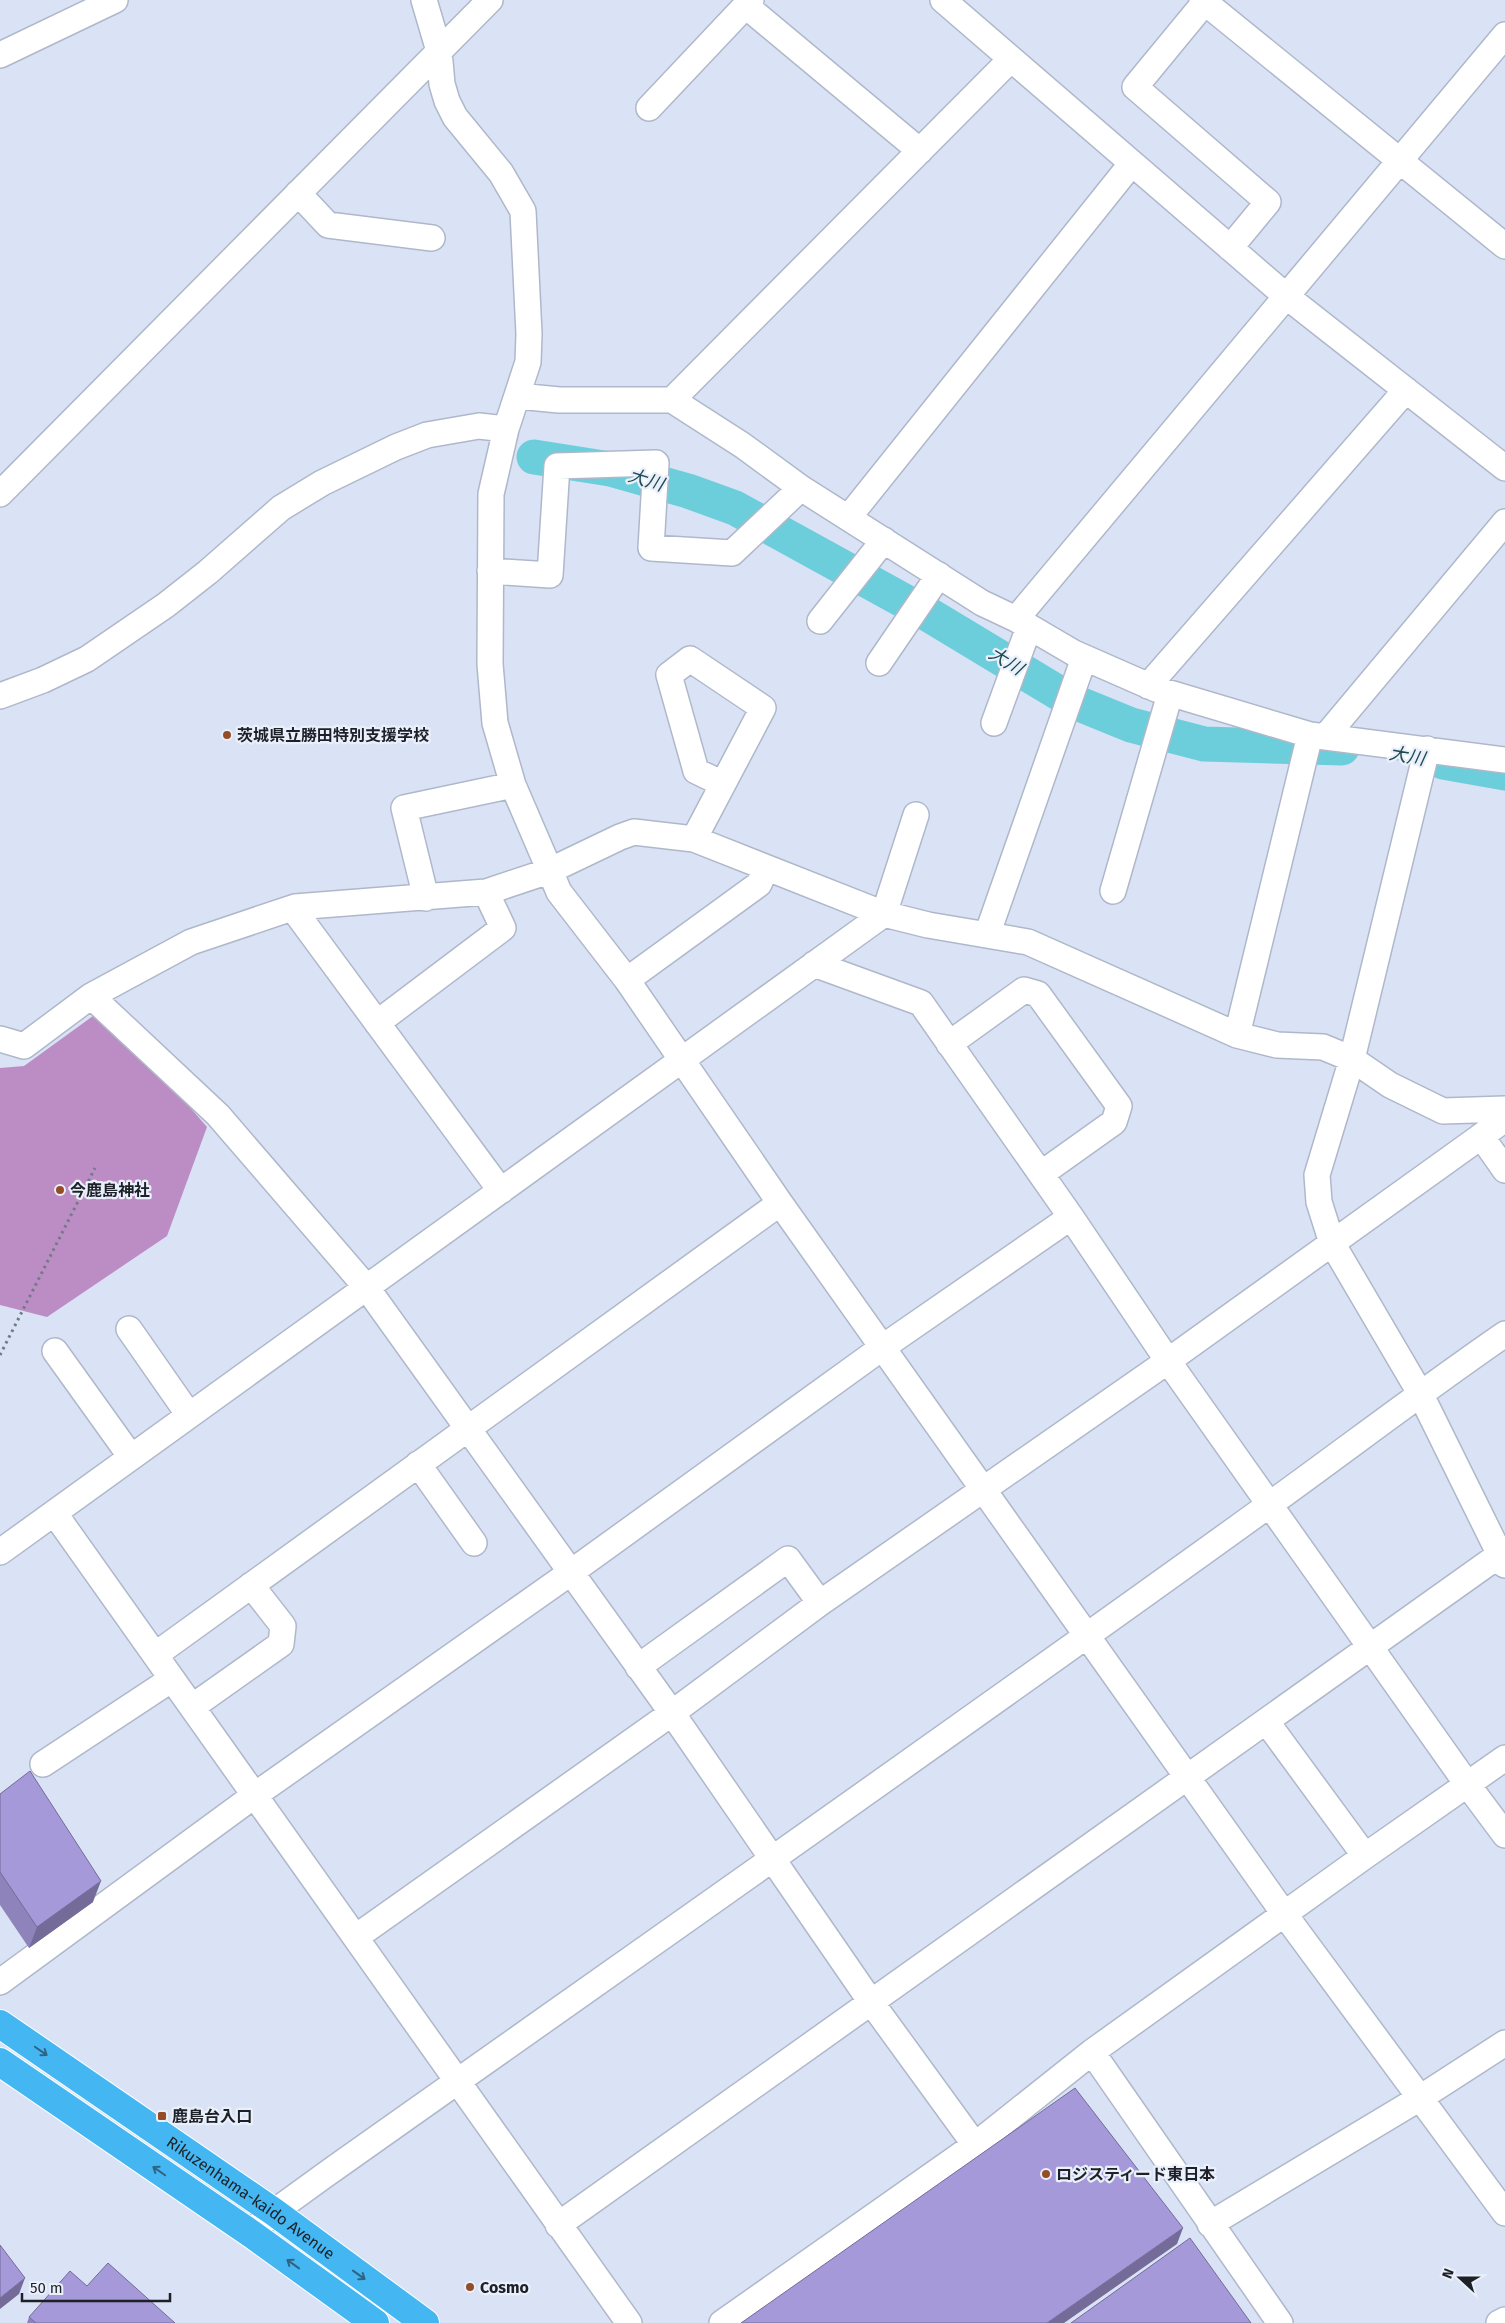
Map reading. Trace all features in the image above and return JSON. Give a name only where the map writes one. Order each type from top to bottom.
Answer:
[{"type":"highway","name":"Rikuzenhama-kaido Avenue","points":[[0,2024],[274,2212],[425,2323]]},
{"type":"highway","name":"Rikuzenhama-kaido Avenue","points":[[0,2062],[250,2233],[375,2323]]},
{"type":"street","points":[[0,55],[115,0]]},
{"type":"street","points":[[424,0],[439,51],[442,84],[455,118],[501,173],[523,211],[529,334],[528,362],[506,429],[491,494],[490,664],[495,723],[513,785],[559,892],[627,980],[780,1203],[984,1488],[1285,1915],[1505,2213]]},
{"type":"street","points":[[0,494],[490,0]]},
{"type":"street","points":[[943,0],[1286,296],[1505,468]]},
{"type":"street","points":[[1230,248],[1268,202],[1135,87],[1203,1],[1505,246]]},
{"type":"street","points":[[648,108],[748,3],[920,151]]},
{"type":"street","points":[[994,723],[1023,623],[1286,296],[1505,35]]},
{"type":"street","points":[[672,400],[1011,59]]},
{"type":"street","points":[[848,518],[1132,163]]},
{"type":"street","points":[[298,193],[328,225],[432,238]]},
{"type":"street","points":[[1113,891],[1159,690],[1406,390]]},
{"type":"street","points":[[518,396],[559,400],[672,400],[742,445],[801,488],[982,603],[1023,623],[1084,658],[1159,690],[1318,735],[1505,760]]},
{"type":"street","points":[[0,696],[43,680],[87,659],[166,605],[208,572],[281,508],[322,483],[396,447],[427,435],[478,426],[506,429]]},
{"type":"street","points":[[490,571],[550,575],[557,466],[656,463],[652,548],[732,553],[801,488]]},
{"type":"street","points":[[1237,1035],[1318,735],[1505,522]]},
{"type":"street","points":[[820,621],[884,540]]},
{"type":"street","points":[[879,663],[938,575]]},
{"type":"street","points":[[987,935],[1084,658]]},
{"type":"street","points":[[694,839],[723,784],[763,708],[690,659],[670,674],[696,771],[723,784]]},
{"type":"street","points":[[558,2225],[1370,1647],[1504,1557],[1420,1393],[1332,1243],[1319,1202],[1317,1175],[1352,1059],[1427,749]]},
{"type":"street","points":[[426,898],[404,808],[513,785]]},
{"type":"street","points":[[0,1552],[884,914],[916,814]]},
{"type":"street","points":[[0,1038],[24,1046],[91,996],[191,942],[295,907],[486,892],[549,871],[620,836],[634,832],[694,839],[884,914],[928,925],[1028,942],[1237,1035],[1277,1045],[1323,1047],[1352,1059],[1390,1086],[1443,1112],[1505,1109]]},
{"type":"street","points":[[627,980],[760,884],[766,868]]},
{"type":"street","points":[[377,1023],[503,928],[486,892]]},
{"type":"street","points":[[295,907],[297,914],[500,1191]]},
{"type":"street","points":[[814,964],[920,1003],[1072,1217],[1168,1361],[1271,1504],[1466,1784],[1505,1834]]},
{"type":"street","points":[[950,1044],[1024,990],[1038,994],[1119,1106],[1114,1122],[1041,1174]]},
{"type":"street","points":[[91,996],[218,1114],[367,1288],[672,1713],[772,1861],[975,2145]]},
{"type":"street","points":[[356,1937],[672,1713],[820,1602],[1168,1361],[1505,1119]]},
{"type":"street","points":[[1481,1136],[1505,1170]]},
{"type":"street","points":[[155,1655],[418,1464],[468,1431],[780,1203]]},
{"type":"street","points":[[0,1982],[255,1795],[883,1347],[1072,1217]]},
{"type":"street","points":[[129,1329],[189,1416]]},
{"type":"street","points":[[250,2233],[274,2212],[772,1861],[1271,1504],[1420,1393],[1505,1334]]},
{"type":"street","points":[[54,1351],[131,1457]]},
{"type":"street","points":[[418,1464],[474,1543]]},
{"type":"street","points":[[55,1514],[629,2323]]},
{"type":"street","points":[[638,1667],[788,1559],[820,1602]]},
{"type":"street","points":[[192,1707],[281,1644],[284,1626],[250,1586]]},
{"type":"street","points":[[43,1764],[172,1679]]},
{"type":"street","points":[[1266,1721],[1365,1856]]},
{"type":"street","points":[[722,2323],[975,2145],[1092,2052],[1505,1758]]},
{"type":"street","points":[[1210,2224],[1420,2098],[1505,2043]]},
{"type":"street","points":[[1092,2052],[1280,2323]]},
{"type":"street","points":[[1499,2323],[1505,2320]]},
{"type":"path","points":[[0,1355],[96,1168]]},
{"type":"shaded area","points":[[104,1008],[207,1127],[167,1236],[47,1317],[0,1305],[0,1068],[24,1066]]},
{"type":"building","points":[[30,1771],[101,1881],[37,1927],[0,1872],[0,1794]]},
{"type":"building","name":"ロジスティード東日本","points":[[1075,2088],[1183,2228],[1047,2323],[741,2323]]},
{"type":"building","points":[[1190,2238],[1251,2323],[1071,2323]]},
{"type":"building","points":[[0,2245],[25,2278],[0,2298]]},
{"type":"building","points":[[108,2263],[175,2323],[36,2323],[29,2317],[70,2271],[87,2286]]},
{"type":"waterway","name":"大川","points":[[534,457],[610,469],[688,491],[735,508],[926,613],[1072,701],[1131,725],[1204,744],[1342,748]]},
{"type":"waterway","name":"大川","points":[[1443,762],[1505,773]]},
{"type":"place","name":"茨城県立勝田特別支援学校","points":[[227,735]]},
{"type":"place","name":"今鹿島神社","points":[[60,1190]]},
{"type":"place","name":"鹿島台入口","points":[[162,2116]]},
{"type":"place","name":"ロジスティード東日本","points":[[1046,2174]]},
{"type":"place","name":"Cosmo","points":[[470,2287]]}]
